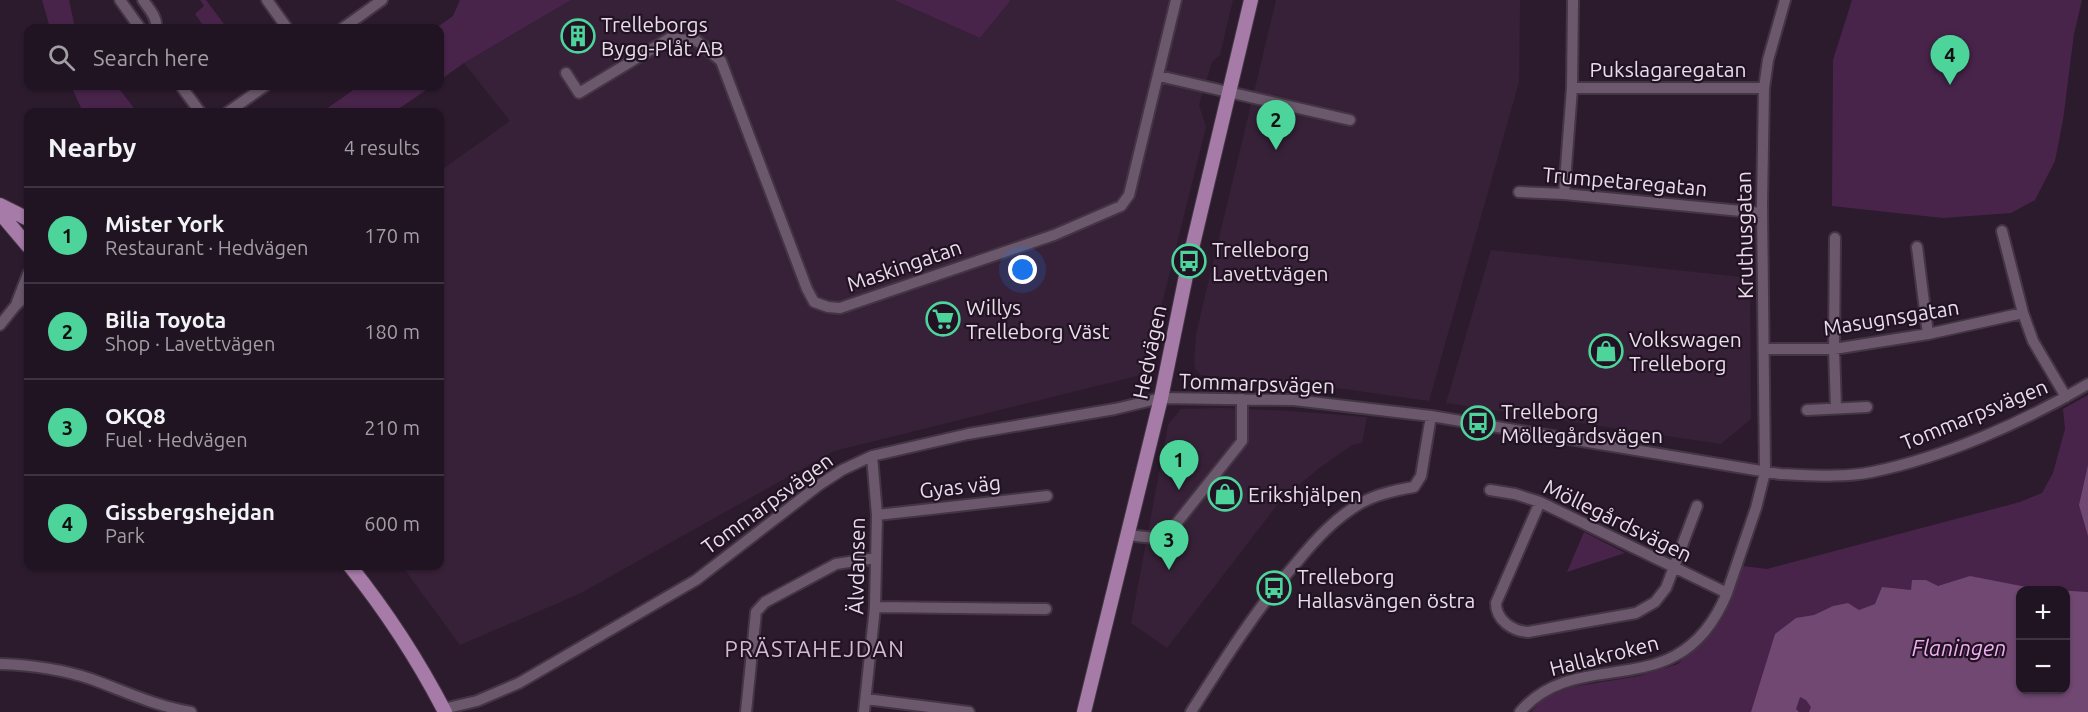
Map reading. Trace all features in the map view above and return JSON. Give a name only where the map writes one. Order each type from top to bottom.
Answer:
[{"type":"main road","name":"Hedvägen","points":[[1084,712],[1161,398],[1189,261],[1251,0]]},
{"type":"main road","points":[[0,205],[24,217]]},
{"type":"main road","points":[[0,213],[24,241]]},
{"type":"main road","points":[[353,570],[379,604],[420,667],[444,711]]},
{"type":"street","points":[[120,0],[137,24]]},
{"type":"street","points":[[143,0],[155,16],[158,24]]},
{"type":"street","points":[[267,0],[284,24]]},
{"type":"street","points":[[349,24],[382,0]]},
{"type":"street","name":"Maskingatan","points":[[566,73],[579,93],[670,38],[697,41],[721,60],[807,289],[814,302],[840,308],[1054,235],[1121,206],[1129,195],[1176,0]]},
{"type":"street","points":[[1564,194],[1572,88],[1573,0]]},
{"type":"street","name":"Kruthusgatan","points":[[1765,472],[1762,213],[1764,88],[1768,60],[1785,0]]},
{"type":"street","points":[[1159,76],[1350,120]]},
{"type":"street","name":"Pukslagaregatan","points":[[1572,88],[1764,88]]},
{"type":"street","points":[[183,90],[197,108]]},
{"type":"street","points":[[234,108],[259,90]]},
{"type":"street","name":"Trumpetaregatan","points":[[1519,192],[1564,194],[1762,213]]},
{"type":"street","points":[[2002,231],[2023,313],[2033,341],[2066,397]]},
{"type":"street","points":[[1835,238],[1836,408]]},
{"type":"street","points":[[1917,247],[1928,334]]},
{"type":"street","points":[[16,305],[24,284]]},
{"type":"street","points":[[0,325],[24,298]]},
{"type":"street","name":"Masugnsgatan","points":[[1765,348],[1834,349],[1928,334],[2023,313]]},
{"type":"street","name":"Tommarpsvägen","points":[[444,711],[519,683],[696,580],[819,485],[842,470],[872,456],[957,436],[1115,409],[1161,398],[1294,400],[1431,416],[1780,474],[1870,473],[1917,461],[1978,438],[2066,397],[2088,384]]},
{"type":"street","points":[[1127,535],[1164,539],[1242,441],[1242,399]]},
{"type":"street","points":[[1807,410],[1867,407]]},
{"type":"street","points":[[1191,712],[1233,646],[1274,588],[1322,533],[1362,502],[1390,491],[1414,487],[1421,476],[1431,416]]},
{"type":"street","name":"Älvdansen","points":[[864,712],[875,607],[877,515],[872,456]]},
{"type":"street","name":"Hallakroken","points":[[1520,712],[1545,690],[1568,680],[1632,671],[1663,662],[1686,650],[1700,637],[1722,606],[1756,508],[1765,472]]},
{"type":"street","name":"Möllegårdsvägen","points":[[1490,489],[1540,502],[1727,593]]},
{"type":"street","name":"Gyas väg","points":[[877,515],[1047,496]]},
{"type":"street","points":[[1540,502],[1496,603],[1496,613],[1518,632],[1636,613],[1655,602],[1666,588],[1697,506]]},
{"type":"street","points":[[746,712],[756,612],[760,607],[765,602],[836,564],[876,558]]},
{"type":"street","points":[[875,607],[1046,609]]},
{"type":"street","points":[[0,664],[54,669],[147,701],[191,712]]},
{"type":"street","points":[[866,699],[969,712]]},
{"type":"shaded area","points":[[42,0],[69,0],[74,24],[49,24]]},
{"type":"shaded area","points":[[200,0],[206,0],[224,24],[202,24],[195,14],[204,6]]},
{"type":"shaded area","points":[[460,0],[571,0],[444,77],[444,24],[442,24],[453,16]]},
{"type":"shaded area","points":[[571,0],[894,0],[980,38],[1011,0],[1233,0],[1220,55],[1212,62],[1199,105],[1206,127],[1148,360],[1137,376],[834,451],[579,594],[460,645],[405,570],[444,570],[444,168],[510,121],[464,63]]},
{"type":"shaded area","points":[[894,0],[1011,0],[980,38]]},
{"type":"shaded area","points":[[1276,0],[1520,0],[1519,82],[1429,401],[1315,385],[1201,375],[1195,369],[1196,334]]},
{"type":"shaded area","points":[[1852,0],[2082,0],[2074,34],[2063,120],[2055,161],[2035,200],[2011,213],[1943,218],[1832,206],[1833,60]]},
{"type":"shaded area","points":[[73,90],[120,90],[134,108],[81,108]]},
{"type":"shaded area","points":[[353,90],[426,90],[400,108],[328,108]]},
{"type":"shaded area","points":[[1491,250],[1750,278],[1751,419],[1721,444],[1446,403]]},
{"type":"shaded area","points":[[2088,395],[2088,712],[1531,712],[1544,698],[1572,687],[1639,676],[1678,664],[1717,625],[1743,566],[1767,569],[2020,502],[2042,493],[2053,473],[2065,429],[2063,409]]},
{"type":"shaded area","points":[[1223,408],[1367,417],[1362,443],[1352,445],[1318,469],[1281,500],[1167,648],[1131,623],[1168,425],[1181,409]]},
{"type":"shaded area","points":[[1584,532],[1625,553],[1567,572]]},
{"type":"water","points":[[2088,465],[2088,536],[2079,505]]},
{"type":"water","name":"Flaningen","points":[[1970,576],[2021,586],[2016,586],[2016,694],[2070,694],[2070,591],[2088,592],[2088,712],[1809,712],[1811,707],[1806,700],[1800,697],[1796,709],[1799,712],[1751,712],[1775,634],[1796,618],[1814,615],[1833,606],[1848,603],[1859,610],[1875,604],[1882,587],[1911,590],[1912,580],[1926,580],[1938,586]]},
{"type":"place","name":"Trelleborgs Bygg-Plåt AB","points":[[578,36]]},
{"type":"place","name":"Gissbergshejdan","points":[[1950,85]]},
{"type":"place","name":"Bilia Toyota","points":[[1276,150]]},
{"type":"place","name":"Trelleborg Lavettvägen","points":[[1189,261]]},
{"type":"place","name":"Willys Trelleborg Väst","points":[[943,319]]},
{"type":"place","name":"Volkswagen Trelleborg","points":[[1606,351]]},
{"type":"place","name":"Trelleborg Möllegårdsvägen","points":[[1478,423]]},
{"type":"place","name":"Mister York","points":[[1179,490]]},
{"type":"place","name":"Erikshjälpen","points":[[1225,494]]},
{"type":"place","name":"OKQ8","points":[[1169,570]]},
{"type":"place","name":"Trelleborg Hallasvängen östra","points":[[1274,588]]},
{"type":"district","name":"PRÄSTAHEJDAN","points":[[815,648]]}]
